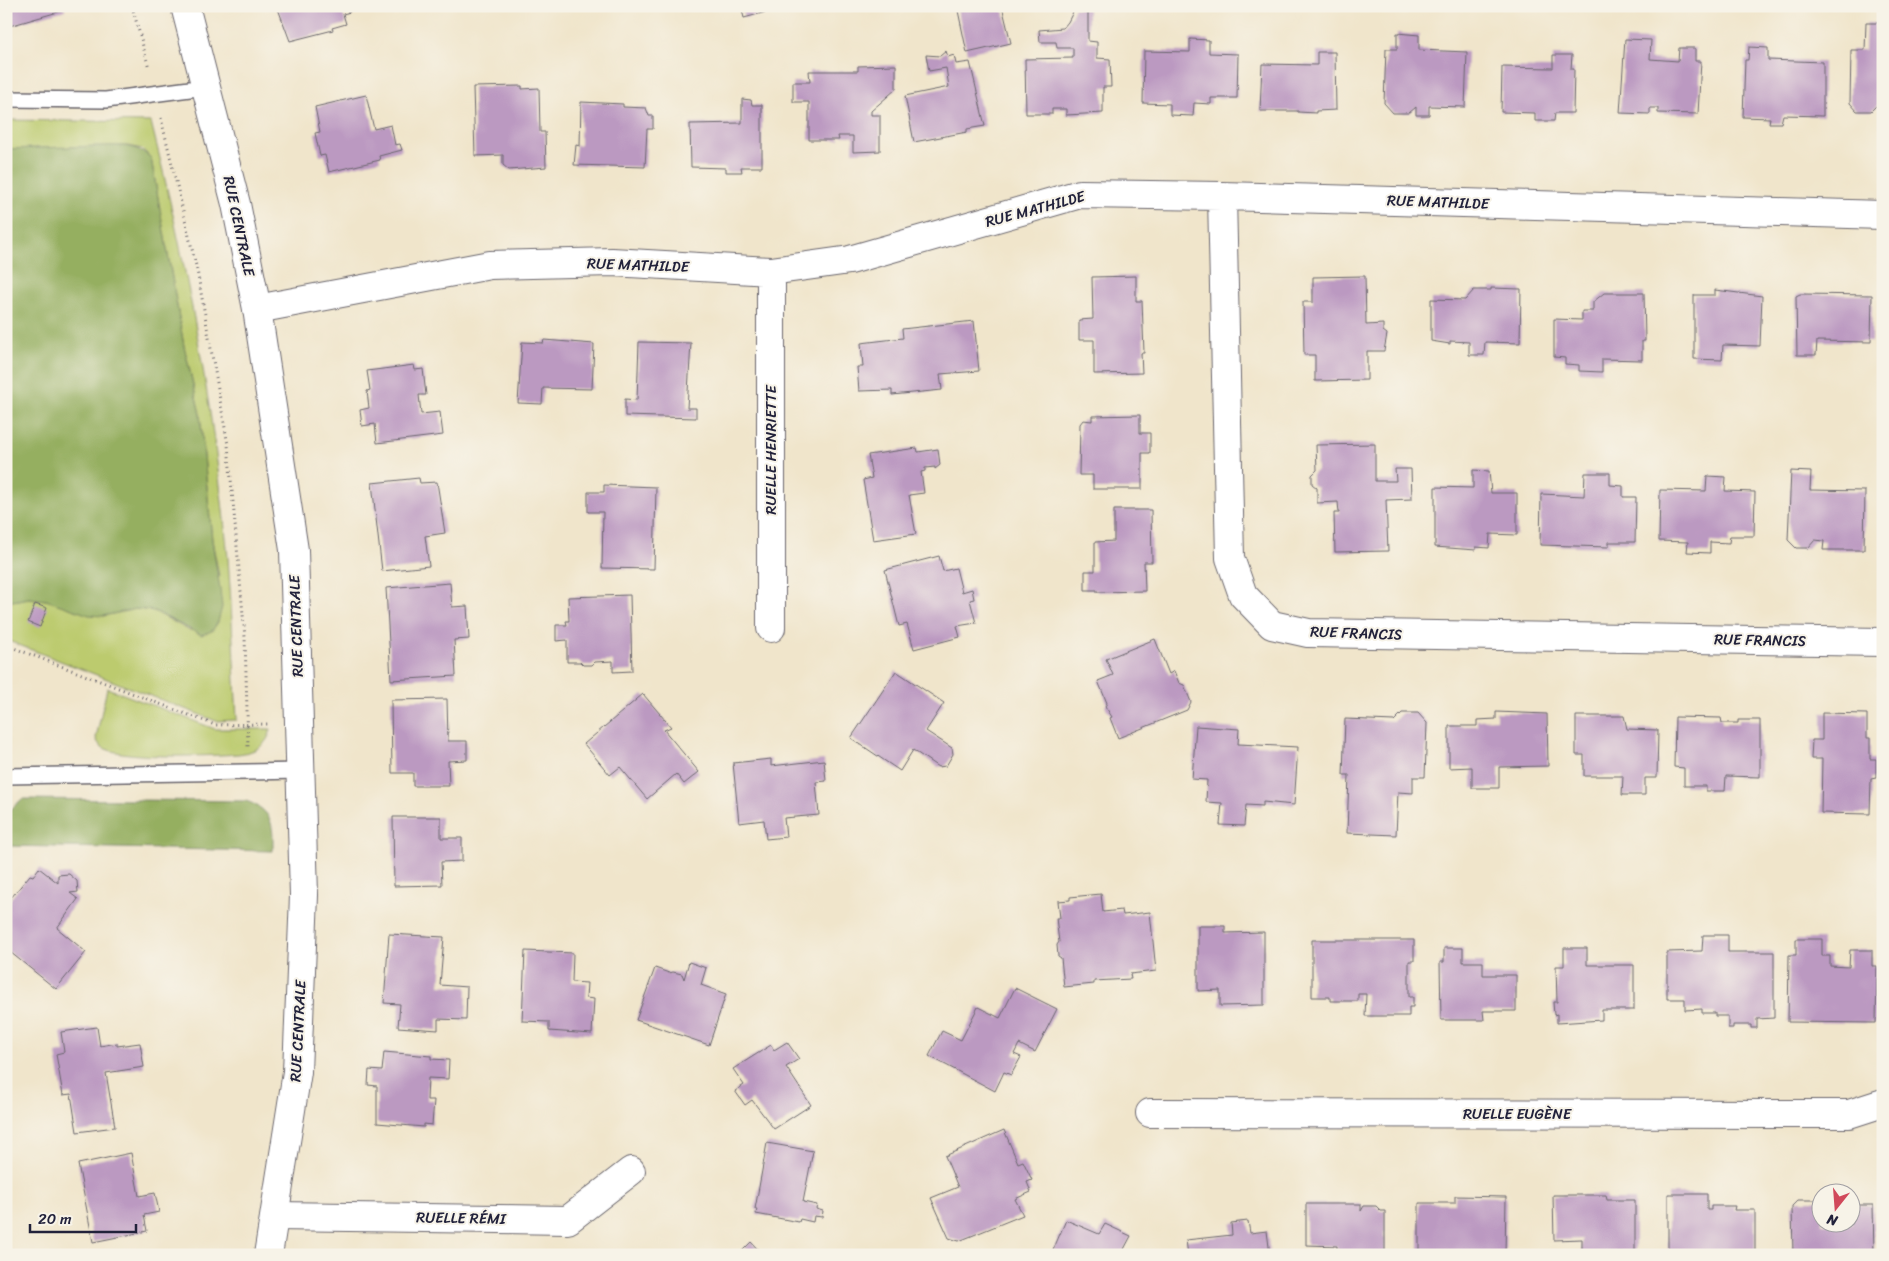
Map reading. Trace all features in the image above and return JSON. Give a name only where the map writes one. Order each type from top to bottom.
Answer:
[{"type":"street","name":"RUE CENTRALE","points":[[185,6],[236,204],[257,309],[294,550],[304,895],[297,1072],[268,1255]]},
{"type":"street","name":"RUE MATHILDE","points":[[257,309],[490,264],[612,262],[771,271],[850,260],[1080,194],[1222,196],[1883,215]]},
{"type":"street","name":"RUE FRANCIS","points":[[1222,196],[1230,558],[1243,595],[1272,624],[1308,633],[1883,642]]},
{"type":"street","name":"RUELLE HENRIETTE","points":[[771,271],[771,628]]},
{"type":"street","name":"RUELLE EUGÈNE","points":[[1150,1113],[1849,1114],[1883,1103]]},
{"type":"street","name":"RUELLE RÉMI","points":[[275,1216],[568,1220],[631,1171]]},
{"type":"lane","points":[[6,99],[106,100],[205,87]]},
{"type":"lane","points":[[6,776],[300,771]]},
{"type":"path","points":[[132,6],[197,270],[228,445],[245,637],[247,724]]},
{"type":"path","points":[[6,645],[215,725],[299,723]]},
{"type":"green space","points":[[6,120],[151,122],[198,338],[215,448],[228,558],[237,720],[216,721],[6,640],[6,602],[29,598],[46,600],[103,616],[136,609],[154,611],[190,631],[219,576],[212,540],[200,414],[184,346],[151,158],[142,149],[129,146],[6,149]]},
{"type":"green space","points":[[99,146],[133,148],[151,158],[184,346],[200,414],[212,540],[222,607],[218,622],[212,631],[201,635],[154,611],[136,609],[103,616],[89,615],[46,600],[29,598],[6,602],[6,149]]},
{"type":"green space","points":[[107,688],[215,729],[271,729],[266,740],[259,748],[238,754],[150,756],[117,752],[103,747],[96,738]]},
{"type":"green space","points":[[22,799],[246,801],[262,809],[267,814],[272,826],[273,851],[6,846],[6,814]]},
{"type":"building","points":[[6,6],[64,6],[65,10],[6,27]]},
{"type":"building","points":[[277,6],[348,6],[350,12],[343,14],[346,24],[332,28],[333,30],[290,41]]},
{"type":"building","points":[[741,6],[776,6],[777,9],[744,18]]},
{"type":"building","points":[[957,6],[1002,6],[1011,43],[967,53]]},
{"type":"building","points":[[1075,8],[1088,9],[1088,41],[1097,42],[1097,58],[1110,59],[1111,87],[1103,87],[1103,113],[1066,115],[1066,109],[1052,109],[1052,114],[1026,114],[1025,59],[1073,58],[1073,48],[1057,48],[1056,42],[1040,42],[1039,30],[1063,28]]},
{"type":"building","points":[[1866,23],[1883,23],[1883,105],[1877,105],[1871,111],[1857,111],[1850,103],[1851,50],[1865,50]]},
{"type":"building","points":[[1397,33],[1419,35],[1419,50],[1467,52],[1465,107],[1429,106],[1429,115],[1416,115],[1416,107],[1409,113],[1393,113],[1384,103],[1386,49],[1397,49]]},
{"type":"building","points":[[1190,39],[1209,40],[1209,53],[1238,54],[1237,98],[1211,98],[1211,104],[1194,103],[1193,116],[1170,115],[1170,104],[1143,103],[1144,51],[1190,52]]},
{"type":"building","points":[[1625,39],[1651,40],[1650,59],[1678,61],[1679,48],[1695,48],[1695,61],[1701,61],[1698,114],[1658,113],[1658,108],[1650,108],[1650,114],[1620,113]]},
{"type":"building","points":[[1749,47],[1768,48],[1768,60],[1823,62],[1823,116],[1783,115],[1781,123],[1769,123],[1770,118],[1743,117],[1745,60],[1748,60]]},
{"type":"building","points":[[946,51],[948,57],[954,55],[956,64],[970,62],[985,126],[967,129],[967,132],[914,142],[905,96],[949,87],[946,68],[929,71],[926,55],[940,56]]},
{"type":"building","points":[[1317,52],[1335,52],[1336,110],[1316,111],[1316,113],[1260,111],[1262,64],[1317,65]]},
{"type":"building","points":[[1553,55],[1572,55],[1571,69],[1574,69],[1573,113],[1555,113],[1554,121],[1535,121],[1535,113],[1501,112],[1502,67],[1553,68]]},
{"type":"building","points":[[896,65],[896,89],[871,111],[871,115],[880,115],[880,151],[853,152],[853,136],[838,136],[839,140],[809,140],[809,102],[793,102],[793,82],[810,82],[809,71],[858,71],[858,66]]},
{"type":"building","points":[[522,86],[522,89],[539,88],[540,132],[545,132],[546,167],[509,170],[503,165],[503,155],[475,156],[473,87]]},
{"type":"building","points":[[366,95],[374,129],[391,125],[395,145],[400,144],[402,150],[379,156],[380,160],[329,172],[325,155],[320,156],[315,133],[320,132],[315,107]]},
{"type":"building","points":[[742,99],[751,100],[752,105],[762,105],[762,167],[741,167],[742,172],[726,172],[726,168],[691,167],[690,124],[742,123]]},
{"type":"building","points":[[581,102],[623,104],[623,107],[646,108],[649,116],[653,116],[653,129],[647,129],[645,167],[574,165],[576,145],[580,146]]},
{"type":"building","points":[[1136,276],[1136,301],[1142,301],[1144,353],[1141,353],[1142,373],[1094,374],[1094,340],[1079,340],[1079,320],[1093,319],[1092,277]]},
{"type":"building","points":[[1365,276],[1366,325],[1383,324],[1383,331],[1387,334],[1384,351],[1367,351],[1367,380],[1315,381],[1315,355],[1304,355],[1303,302],[1313,302],[1313,277]]},
{"type":"building","points":[[1491,288],[1521,289],[1520,343],[1485,342],[1484,355],[1469,355],[1469,342],[1450,341],[1450,344],[1431,341],[1431,299],[1465,300],[1474,290],[1491,290]]},
{"type":"building","points":[[1715,290],[1762,296],[1760,346],[1723,345],[1722,360],[1694,359],[1694,295],[1715,295]]},
{"type":"building","points":[[1604,293],[1644,293],[1645,341],[1642,341],[1642,360],[1602,359],[1602,372],[1579,371],[1579,365],[1565,364],[1565,358],[1554,357],[1554,319],[1582,320],[1582,311],[1593,311],[1593,302]]},
{"type":"building","points":[[1800,294],[1872,295],[1871,342],[1817,341],[1816,355],[1797,355],[1796,296]]},
{"type":"building","points":[[974,321],[979,371],[940,374],[942,390],[892,395],[892,390],[859,391],[857,367],[863,367],[861,343],[903,338],[902,329]]},
{"type":"building","points":[[544,340],[594,344],[592,389],[543,388],[542,404],[518,403],[522,342],[543,343]]},
{"type":"building","points":[[639,342],[691,343],[687,408],[696,408],[696,418],[625,416],[625,399],[637,400]]},
{"type":"building","points":[[414,365],[415,370],[423,369],[426,395],[419,395],[421,414],[440,412],[443,435],[377,443],[375,424],[362,426],[360,410],[369,408],[367,391],[370,390],[367,371]]},
{"type":"building","points":[[1140,415],[1140,433],[1150,433],[1150,453],[1142,453],[1142,489],[1093,489],[1093,475],[1079,475],[1080,424],[1083,420],[1092,421],[1092,416]]},
{"type":"building","points":[[1375,444],[1375,481],[1396,481],[1395,469],[1411,469],[1412,499],[1386,500],[1388,551],[1335,552],[1334,513],[1339,513],[1338,502],[1317,503],[1317,488],[1312,484],[1312,475],[1317,470],[1316,445]]},
{"type":"building","points":[[917,448],[918,452],[938,449],[940,465],[935,469],[935,467],[925,468],[925,471],[921,472],[924,493],[909,495],[916,534],[873,540],[863,480],[872,478],[868,455]]},
{"type":"building","points":[[1473,470],[1489,471],[1491,493],[1517,493],[1517,535],[1490,534],[1489,548],[1476,547],[1476,550],[1435,547],[1435,487],[1473,488]]},
{"type":"building","points":[[1791,471],[1811,472],[1810,490],[1865,491],[1864,550],[1823,550],[1824,541],[1815,540],[1808,548],[1796,548],[1788,540]]},
{"type":"building","points":[[1585,473],[1610,473],[1610,485],[1623,486],[1623,497],[1636,497],[1635,542],[1609,542],[1609,547],[1540,545],[1541,494],[1584,496]]},
{"type":"building","points":[[1707,476],[1726,477],[1725,491],[1755,492],[1754,536],[1730,536],[1729,543],[1710,542],[1710,553],[1687,552],[1688,542],[1659,541],[1660,490],[1706,491]]},
{"type":"building","points":[[419,478],[420,483],[437,482],[445,533],[425,536],[429,566],[382,571],[372,483]]},
{"type":"building","points":[[604,485],[656,487],[654,569],[602,568],[603,512],[588,512],[588,492],[604,492]]},
{"type":"building","points":[[1114,510],[1151,510],[1152,562],[1144,562],[1145,591],[1097,592],[1097,590],[1085,590],[1085,571],[1095,571],[1095,542],[1114,541]]},
{"type":"building","points":[[939,556],[943,571],[956,568],[962,592],[972,589],[974,599],[970,600],[976,623],[957,626],[960,637],[914,649],[907,624],[899,626],[885,570]]},
{"type":"building","points":[[450,583],[452,607],[467,606],[469,639],[454,640],[456,676],[391,680],[386,588]]},
{"type":"building","points":[[630,595],[632,671],[613,672],[613,661],[595,662],[592,665],[583,665],[580,662],[567,662],[567,640],[556,641],[556,625],[567,625],[566,621],[569,621],[568,597]]},
{"type":"building","points":[[35,604],[47,608],[40,627],[28,622]]},
{"type":"building","points":[[1155,639],[1169,674],[1174,671],[1179,683],[1184,685],[1191,702],[1187,710],[1118,738],[1110,718],[1112,717],[1105,706],[1107,703],[1098,681],[1113,675],[1106,659]]},
{"type":"building","points":[[896,671],[944,703],[926,731],[952,748],[953,754],[946,766],[938,767],[913,750],[900,771],[851,738]]},
{"type":"building","points":[[643,694],[671,727],[664,730],[699,772],[684,784],[676,774],[647,799],[620,767],[610,775],[584,744]]},
{"type":"building","points":[[447,699],[448,741],[467,741],[467,760],[448,761],[449,786],[413,786],[413,773],[392,773],[391,700]]},
{"type":"building","points":[[1496,712],[1547,714],[1548,766],[1499,767],[1499,788],[1472,788],[1472,767],[1449,768],[1449,726],[1477,726],[1477,720],[1496,719]]},
{"type":"building","points":[[1402,713],[1418,713],[1427,723],[1425,777],[1413,777],[1413,793],[1398,792],[1396,835],[1347,833],[1349,775],[1343,775],[1345,719],[1394,721]]},
{"type":"building","points":[[1822,713],[1867,714],[1867,738],[1870,738],[1870,759],[1876,759],[1876,778],[1871,779],[1870,814],[1821,813],[1822,759],[1811,759],[1812,740],[1822,740]]},
{"type":"building","points":[[1576,716],[1624,716],[1627,729],[1658,730],[1657,778],[1645,778],[1645,795],[1622,795],[1623,776],[1584,776],[1584,755],[1576,755]]},
{"type":"building","points":[[1675,717],[1721,718],[1722,723],[1738,723],[1738,720],[1760,720],[1760,777],[1726,776],[1725,791],[1706,791],[1706,786],[1684,786],[1684,768],[1674,767]]},
{"type":"building","points":[[1196,726],[1239,729],[1238,744],[1298,747],[1294,805],[1263,802],[1263,806],[1246,805],[1244,826],[1220,825],[1222,803],[1206,802],[1207,780],[1192,779]]},
{"type":"building","points":[[771,759],[771,766],[824,760],[826,781],[816,782],[819,815],[784,818],[786,837],[766,839],[764,820],[739,823],[733,763]]},
{"type":"building","points":[[393,817],[441,817],[441,838],[462,838],[462,861],[441,862],[442,885],[394,886]]},
{"type":"building","points":[[39,868],[58,883],[58,875],[69,874],[77,881],[78,892],[70,893],[78,899],[57,928],[86,952],[56,989],[10,952],[6,956],[6,904],[30,875],[33,876]]},
{"type":"building","points":[[1101,894],[1103,912],[1122,910],[1123,915],[1150,912],[1156,971],[1130,974],[1131,979],[1094,981],[1094,984],[1064,987],[1061,958],[1058,956],[1057,945],[1059,942],[1056,918],[1060,918],[1058,901],[1070,900],[1070,897]]},
{"type":"building","points":[[1198,926],[1225,926],[1225,933],[1264,932],[1264,1005],[1220,1006],[1220,990],[1198,991]]},
{"type":"building","points":[[389,934],[444,937],[440,985],[467,987],[466,1020],[438,1019],[438,1030],[398,1027],[400,1004],[384,1003]]},
{"type":"building","points":[[1703,935],[1728,935],[1728,952],[1774,952],[1774,1018],[1757,1019],[1757,1028],[1751,1028],[1751,1025],[1733,1025],[1733,1028],[1728,1028],[1728,1016],[1702,1013],[1702,1009],[1685,1010],[1685,999],[1667,999],[1667,952],[1702,951]]},
{"type":"building","points":[[1796,939],[1822,939],[1822,956],[1830,956],[1830,966],[1849,967],[1850,950],[1872,950],[1872,966],[1877,966],[1876,1023],[1788,1022],[1789,955],[1796,955]]},
{"type":"building","points":[[1312,940],[1414,940],[1414,961],[1409,961],[1409,997],[1413,997],[1413,1007],[1409,1007],[1409,1016],[1365,1016],[1366,994],[1358,994],[1358,1001],[1330,1001],[1330,997],[1312,997]]},
{"type":"building","points":[[1444,948],[1463,948],[1463,962],[1483,962],[1483,975],[1516,975],[1516,1011],[1483,1011],[1484,1020],[1441,1020],[1440,962],[1444,962]]},
{"type":"building","points":[[1564,948],[1587,948],[1587,965],[1634,965],[1634,1010],[1602,1010],[1602,1020],[1557,1023],[1557,1014],[1554,1015],[1553,1002],[1557,1002],[1556,966],[1564,966]]},
{"type":"building","points":[[525,951],[573,953],[572,982],[587,983],[586,998],[594,999],[592,1034],[549,1031],[549,1022],[522,1021]]},
{"type":"building","points":[[689,962],[706,968],[701,985],[726,994],[709,1045],[636,1020],[655,968],[669,973],[682,974],[684,979]]},
{"type":"building","points":[[1015,988],[1057,1009],[1035,1052],[1019,1044],[1014,1054],[1021,1057],[1011,1075],[1004,1072],[995,1091],[929,1056],[942,1031],[961,1040],[978,1007],[1000,1018]]},
{"type":"building","points":[[97,1027],[100,1046],[117,1043],[117,1046],[140,1043],[144,1067],[106,1073],[115,1127],[77,1132],[71,1094],[63,1095],[56,1054],[64,1052],[61,1032]]},
{"type":"building","points":[[787,1042],[799,1059],[786,1067],[811,1105],[774,1129],[752,1100],[745,1105],[735,1091],[744,1085],[733,1069],[771,1045],[774,1050]]},
{"type":"building","points":[[384,1052],[431,1056],[431,1059],[449,1060],[448,1079],[428,1078],[427,1100],[434,1100],[432,1125],[424,1124],[424,1127],[377,1123],[377,1086],[368,1085],[369,1070],[382,1071]]},
{"type":"building","points":[[1004,1130],[1018,1163],[1023,1161],[1032,1180],[1027,1182],[1031,1192],[1015,1199],[1023,1215],[959,1241],[949,1238],[931,1198],[958,1187],[945,1156]]},
{"type":"building","points":[[767,1143],[813,1151],[803,1202],[817,1205],[816,1209],[823,1211],[822,1217],[814,1216],[813,1222],[800,1219],[799,1222],[756,1214],[757,1209],[755,1209]]},
{"type":"building","points":[[131,1153],[139,1196],[155,1193],[159,1212],[144,1215],[147,1231],[93,1242],[78,1164]]},
{"type":"building","points":[[1668,1194],[1707,1194],[1707,1210],[1711,1210],[1711,1206],[1735,1206],[1734,1210],[1755,1210],[1755,1255],[1668,1255]]},
{"type":"building","points":[[1553,1195],[1606,1195],[1607,1200],[1635,1200],[1635,1253],[1582,1254],[1582,1239],[1554,1240]]},
{"type":"building","points":[[1455,1196],[1506,1197],[1505,1255],[1419,1253],[1419,1203],[1455,1203]]},
{"type":"building","points":[[1798,1200],[1812,1200],[1812,1234],[1862,1234],[1862,1205],[1873,1205],[1874,1255],[1793,1255],[1792,1206]]},
{"type":"building","points":[[1306,1204],[1361,1204],[1361,1211],[1364,1206],[1376,1206],[1381,1211],[1385,1211],[1385,1255],[1337,1255],[1337,1246],[1306,1245]]},
{"type":"building","points":[[1066,1220],[1099,1234],[1105,1224],[1131,1236],[1123,1251],[1132,1255],[1051,1255]]},
{"type":"building","points":[[1248,1221],[1250,1233],[1267,1231],[1270,1255],[1188,1255],[1186,1240],[1232,1235],[1231,1223]]},
{"type":"building","points":[[751,1242],[763,1255],[735,1255],[739,1251],[740,1253]]}]
